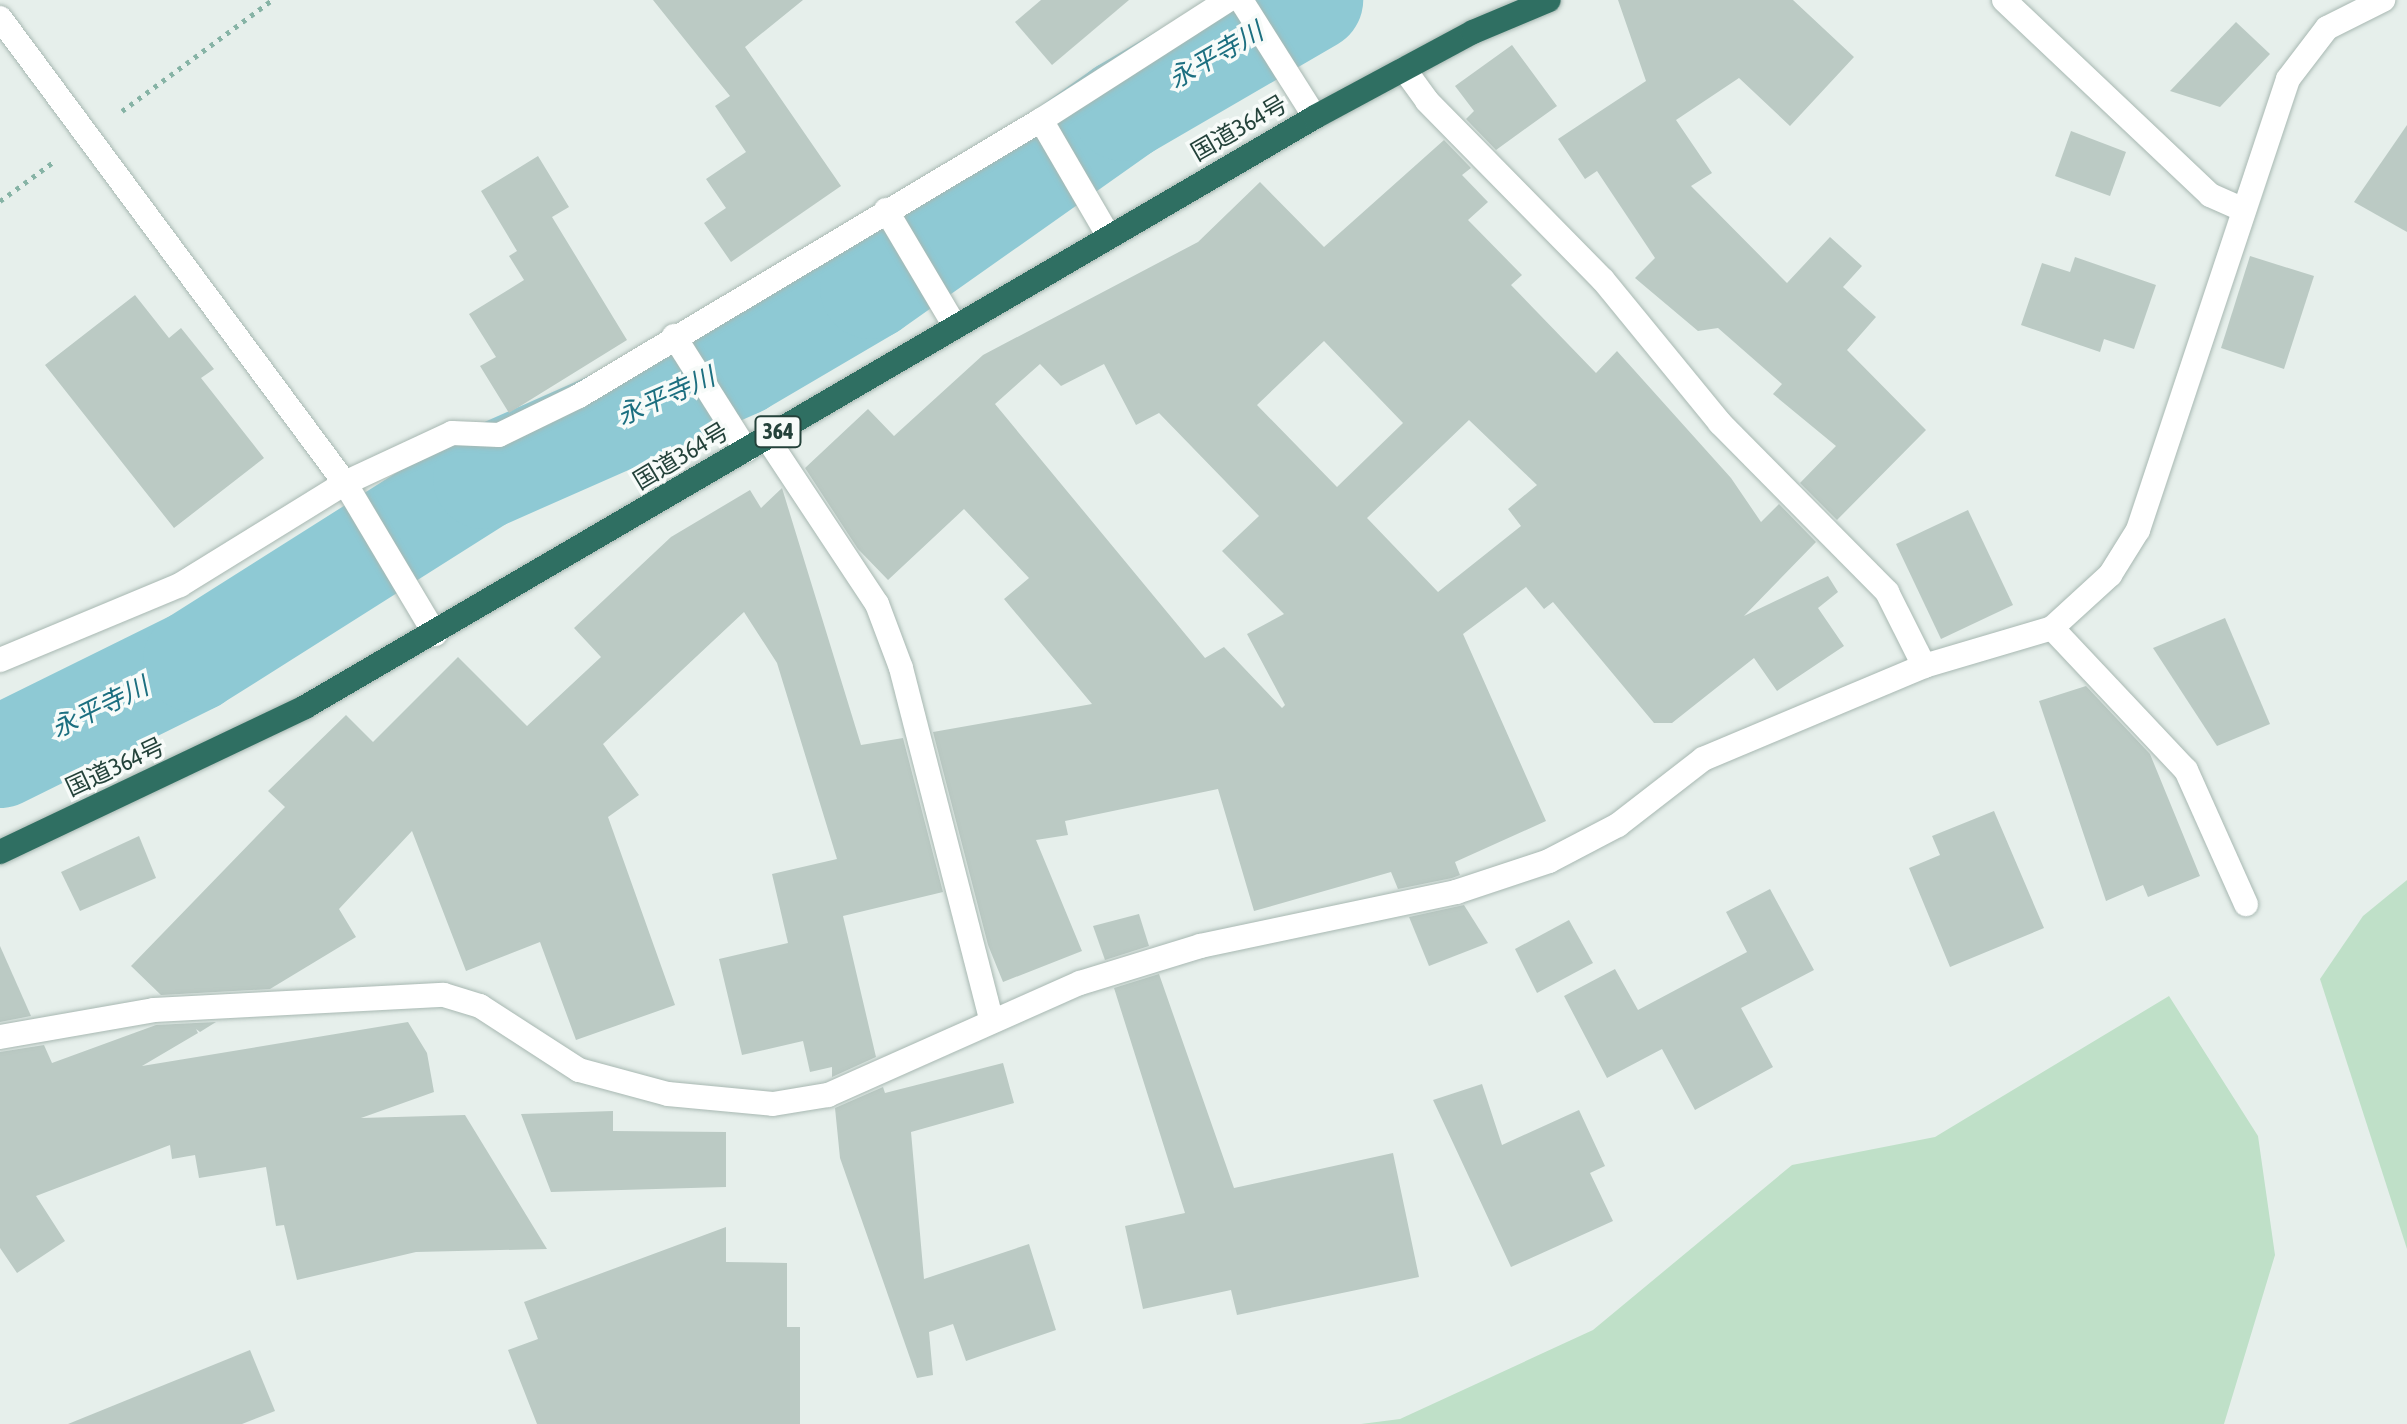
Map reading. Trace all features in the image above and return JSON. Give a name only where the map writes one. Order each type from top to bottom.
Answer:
[{"type":"highway","name":"国道364号","points":[[0,852],[305,707],[435,634],[1108,235],[1315,117],[1404,69],[1549,0]]},
{"type":"street","points":[[2004,0],[2210,195],[2241,209]]},
{"type":"street","points":[[0,1037],[154,1010],[444,995],[480,1006],[579,1070],[668,1094],[773,1104],[828,1095],[991,1018],[1080,983],[1200,946],[1456,892],[1549,861],[1618,825],[1703,759],[1924,666],[2052,628],[2110,575],[2138,530],[2241,209],[2288,79],[2327,28],[2383,0]]},
{"type":"street","points":[[0,660],[180,585],[345,483],[452,433],[499,435],[579,396],[678,342],[1045,126],[1238,3],[1315,117]]},
{"type":"street","points":[[0,18],[345,483],[435,634]]},
{"type":"street","points":[[1404,69],[1427,101],[1603,280],[1720,423],[1887,592],[1924,666]]},
{"type":"street","points":[[1045,126],[1108,235]]},
{"type":"street","points":[[889,216],[955,326]]},
{"type":"street","points":[[678,342],[731,426],[757,444],[877,604],[901,668],[991,1018]]},
{"type":"street","points":[[2052,628],[2186,770],[2246,904]]},
{"type":"path","points":[[0,201],[272,0]]},
{"type":"green space","points":[[2407,880],[2407,1249],[2320,979],[2363,916]]},
{"type":"green space","points":[[2169,996],[2258,1136],[2275,1255],[2224,1424],[1361,1424],[1400,1419],[1593,1330],[1792,1165],[1935,1137]]},
{"type":"building","points":[[653,0],[803,0],[745,47],[841,186],[731,262],[704,223],[726,208],[706,179],[746,152],[715,106],[730,96]]},
{"type":"building","points":[[1041,0],[1129,0],[1052,65],[1015,22]]},
{"type":"building","points":[[1618,0],[1793,0],[1854,57],[1790,126],[1739,78],[1676,120],[1712,173],[1691,186],[1787,283],[1830,237],[1862,266],[1843,287],[1876,317],[1847,350],[1926,430],[1837,520],[1800,483],[1836,446],[1773,394],[1782,384],[1718,328],[1698,331],[1635,278],[1655,258],[1597,171],[1585,179],[1558,139],[1646,81]]},
{"type":"building","points":[[2236,22],[2270,54],[2220,107],[2170,91]]},
{"type":"building","points":[[1512,45],[1557,106],[1496,150],[1466,119],[1474,111],[1455,86]]},
{"type":"building","points":[[2407,125],[2407,232],[2354,202]]},
{"type":"building","points":[[2071,131],[2126,152],[2110,196],[2055,176]]},
{"type":"building","points":[[1444,140],[1471,168],[1462,175],[1488,202],[1468,220],[1522,275],[1511,285],[1596,373],[1617,351],[1731,478],[1761,522],[1779,504],[1816,542],[1744,616],[1828,576],[1838,592],[1818,608],[1844,646],[1777,691],[1754,658],[1672,723],[1654,723],[1553,602],[1544,609],[1526,587],[1463,634],[1546,821],[1455,862],[1460,875],[1452,878],[1398,889],[1391,872],[1254,911],[1218,789],[1065,821],[1068,835],[1036,840],[1082,951],[1003,982],[988,945],[933,732],[1092,704],[1004,599],[1029,578],[964,509],[888,580],[858,549],[805,468],[868,409],[894,436],[983,355],[1198,242],[1260,182],[1324,247]],"holes":[[[1324,341],[1403,423],[1337,487],[1257,405]],[[1040,364],[1061,386],[1104,364],[1136,425],[1159,413],[1259,516],[1222,551],[1284,614],[1247,634],[1285,705],[1282,708],[1224,647],[1205,658],[995,404]],[[1469,420],[1537,485],[1508,509],[1521,526],[1438,592],[1367,518]]]},
{"type":"building","points":[[538,156],[569,207],[552,217],[627,340],[509,413],[480,366],[496,357],[469,314],[524,280],[509,256],[517,251],[481,191]]},
{"type":"building","points":[[2250,256],[2314,276],[2284,369],[2221,348]]},
{"type":"building","points":[[2075,257],[2156,285],[2134,349],[2104,339],[2100,352],[2021,325],[2042,263],[2070,272]]},
{"type":"building","points":[[135,295],[169,338],[181,328],[214,369],[201,378],[264,458],[174,528],[45,365]]},
{"type":"building","points":[[782,488],[861,745],[903,738],[943,892],[843,916],[876,1057],[832,1077],[832,1067],[810,1072],[803,1041],[742,1055],[719,959],[788,943],[772,874],[837,859],[777,663],[744,612],[603,744],[639,795],[608,817],[675,1005],[576,1040],[540,942],[466,971],[412,831],[339,909],[356,937],[270,989],[161,995],[131,966],[285,807],[268,791],[346,715],[373,742],[458,657],[527,726],[601,657],[574,628],[671,537],[750,490],[761,508]]},
{"type":"building","points":[[1968,510],[2013,605],[1941,639],[1896,544]]},
{"type":"building","points":[[2225,618],[2270,724],[2217,746],[2153,648]]},
{"type":"building","points":[[2086,686],[2150,754],[2200,876],[2148,897],[2143,885],[2106,901],[2039,701]]},
{"type":"building","points":[[1994,811],[2044,928],[1950,967],[1909,868],[1940,855],[1932,836]]},
{"type":"building","points":[[139,836],[156,878],[80,911],[61,872]]},
{"type":"building","points":[[1770,889],[1814,970],[1741,1008],[1773,1067],[1695,1110],[1662,1049],[1607,1078],[1564,996],[1615,969],[1638,1010],[1747,952],[1726,912]]},
{"type":"building","points":[[1464,905],[1488,943],[1429,966],[1409,917]]},
{"type":"building","points":[[1139,914],[1149,946],[1105,960],[1093,926]]},
{"type":"building","points":[[1569,920],[1593,963],[1537,993],[1515,949]]},
{"type":"building","points":[[0,946],[31,1016],[0,1022]]},
{"type":"building","points":[[1159,974],[1234,1188],[1393,1153],[1419,1277],[1237,1315],[1231,1290],[1143,1309],[1125,1226],[1185,1213],[1114,988]]},
{"type":"building","points":[[216,1022],[200,1032],[196,1029],[198,1033],[142,1066],[408,1022],[427,1053],[434,1092],[361,1118],[465,1115],[547,1249],[416,1252],[297,1280],[284,1225],[276,1226],[266,1167],[199,1178],[195,1155],[172,1159],[170,1145],[36,1196],[65,1241],[17,1273],[0,1248],[0,1052],[44,1045],[52,1063],[156,1025]]},
{"type":"building","points":[[1003,1063],[1014,1103],[911,1132],[924,1279],[1029,1244],[1056,1330],[966,1361],[953,1324],[929,1332],[933,1375],[917,1378],[840,1158],[835,1108],[883,1087],[885,1093]]},
{"type":"building","points":[[1482,1084],[1502,1145],[1579,1110],[1605,1166],[1590,1173],[1613,1221],[1511,1267],[1433,1100]]},
{"type":"building","points":[[613,1111],[613,1131],[726,1132],[726,1187],[551,1192],[521,1114]]},
{"type":"building","points":[[726,1227],[726,1262],[787,1263],[787,1327],[800,1327],[800,1424],[537,1424],[508,1350],[538,1339],[524,1302]]},
{"type":"building","points":[[250,1350],[275,1411],[242,1424],[68,1424]]},
{"type":"waterway","name":"永平寺川","points":[[0,757],[194,661],[484,478],[740,365],[871,288],[1123,110],[1312,0]]}]
